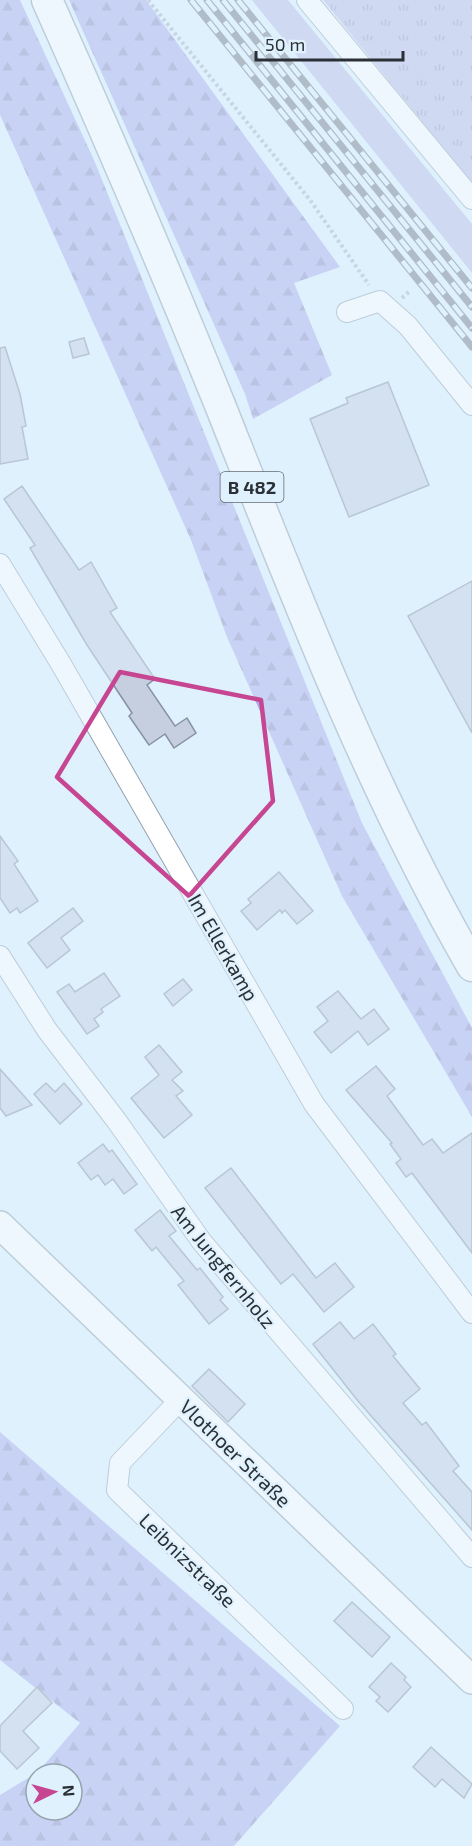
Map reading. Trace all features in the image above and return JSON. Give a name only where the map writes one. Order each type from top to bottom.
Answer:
[{"type":"main road","name":"B 482","points":[[47,0],[122,165],[308,626],[380,794],[439,909],[472,966]]},
{"type":"street","points":[[307,0],[472,199]]},
{"type":"street","points":[[347,312],[380,301],[408,326],[472,405]]},
{"type":"street","name":"Im Ellerkamp","points":[[0,564],[61,664],[314,1104],[472,1313]]},
{"type":"street","name":"Am Jungfernholz","points":[[0,956],[47,1030],[116,1120],[202,1242],[472,1557]]},
{"type":"street","name":"Vlothoer Straße","points":[[0,1225],[472,1680]]},
{"type":"street","name":"Leibnizstraße","points":[[180,1400],[120,1463],[117,1490],[343,1709]]},
{"type":"path","points":[[148,0],[310,200],[380,301]]},
{"type":"highlighted area","points":[[120,672],[261,700],[273,801],[189,896],[57,777]]},
{"type":"green space","points":[[0,0],[20,0],[94,160],[362,823],[472,1028],[472,1117],[342,896],[227,637],[191,540],[0,115]]},
{"type":"green space","points":[[69,0],[146,0],[340,267],[294,283],[332,375],[253,419],[245,394]]},
{"type":"green space","points":[[252,0],[288,0],[472,224],[472,273]]},
{"type":"green space","points":[[323,0],[472,0],[472,183]]},
{"type":"green space","points":[[0,1432],[340,1726],[234,1846],[0,1846],[0,1795],[24,1780],[24,1822],[84,1822],[84,1762],[47,1762],[80,1723],[0,1660]]},
{"type":"building","points":[[84,338],[89,354],[73,358],[69,342]]},
{"type":"building","points":[[5,347],[20,394],[26,426],[22,427],[28,459],[0,464],[0,348]]},
{"type":"building","points":[[388,382],[429,485],[349,517],[310,419],[348,403],[346,398]]},
{"type":"building","points":[[22,486],[79,570],[91,562],[117,608],[110,612],[155,679],[147,685],[175,726],[187,718],[196,733],[174,748],[165,734],[149,745],[129,716],[132,713],[87,645],[30,548],[35,545],[4,499]]},
{"type":"building","points":[[472,581],[472,733],[408,616]]},
{"type":"building","points":[[0,836],[18,861],[14,864],[38,901],[20,913],[17,908],[10,913],[0,898]]},
{"type":"building","points":[[279,872],[313,911],[297,924],[285,910],[282,913],[280,910],[257,930],[241,911],[251,903],[248,899]]},
{"type":"building","points":[[73,908],[83,921],[61,938],[70,950],[47,968],[28,943]]},
{"type":"building","points":[[104,973],[120,996],[101,1009],[103,1012],[94,1019],[99,1026],[87,1034],[57,992],[69,984],[75,992]]},
{"type":"building","points":[[183,979],[192,990],[173,1006],[164,994]]},
{"type":"building","points":[[338,991],[361,1019],[374,1009],[389,1029],[368,1045],[358,1031],[331,1053],[314,1032],[328,1021],[317,1007]]},
{"type":"building","points":[[159,1045],[182,1072],[172,1080],[183,1091],[176,1096],[192,1115],[164,1138],[131,1098],[159,1075],[145,1057]]},
{"type":"building","points":[[376,1066],[395,1089],[387,1096],[423,1145],[432,1139],[443,1153],[472,1133],[472,1253],[412,1173],[406,1177],[396,1163],[401,1159],[390,1144],[392,1143],[346,1090]]},
{"type":"building","points":[[0,1069],[32,1105],[6,1116],[0,1108]]},
{"type":"building","points":[[46,1083],[55,1092],[64,1083],[82,1104],[60,1124],[34,1094]]},
{"type":"building","points":[[103,1144],[109,1152],[112,1150],[137,1184],[124,1194],[113,1179],[105,1185],[98,1175],[91,1180],[78,1163]]},
{"type":"building","points":[[231,1168],[316,1278],[335,1263],[354,1287],[324,1312],[293,1274],[281,1284],[205,1188]]},
{"type":"building","points":[[160,1210],[176,1231],[169,1236],[197,1270],[200,1268],[223,1297],[220,1300],[228,1309],[209,1324],[178,1285],[184,1281],[156,1247],[152,1251],[135,1230]]},
{"type":"building","points":[[340,1322],[354,1339],[373,1324],[396,1354],[393,1356],[420,1389],[403,1403],[422,1425],[426,1422],[459,1466],[453,1471],[472,1492],[472,1530],[358,1401],[313,1344]]},
{"type":"building","points":[[209,1369],[245,1404],[228,1422],[192,1386]]},
{"type":"building","points":[[352,1602],[390,1637],[372,1657],[334,1621]]},
{"type":"building","points":[[391,1663],[406,1677],[404,1680],[411,1687],[388,1712],[376,1701],[380,1697],[369,1687]]},
{"type":"building","points":[[37,1687],[52,1703],[23,1731],[39,1748],[17,1769],[0,1751],[0,1726]]},
{"type":"building","points":[[431,1747],[472,1784],[464,1798],[442,1779],[435,1787],[413,1767]]},
{"type":"railway","points":[[191,0],[472,347]]},
{"type":"railway","points":[[207,0],[472,328]]},
{"type":"railway","points":[[223,0],[472,307]]},
{"type":"railway","points":[[238,0],[472,288]]}]
